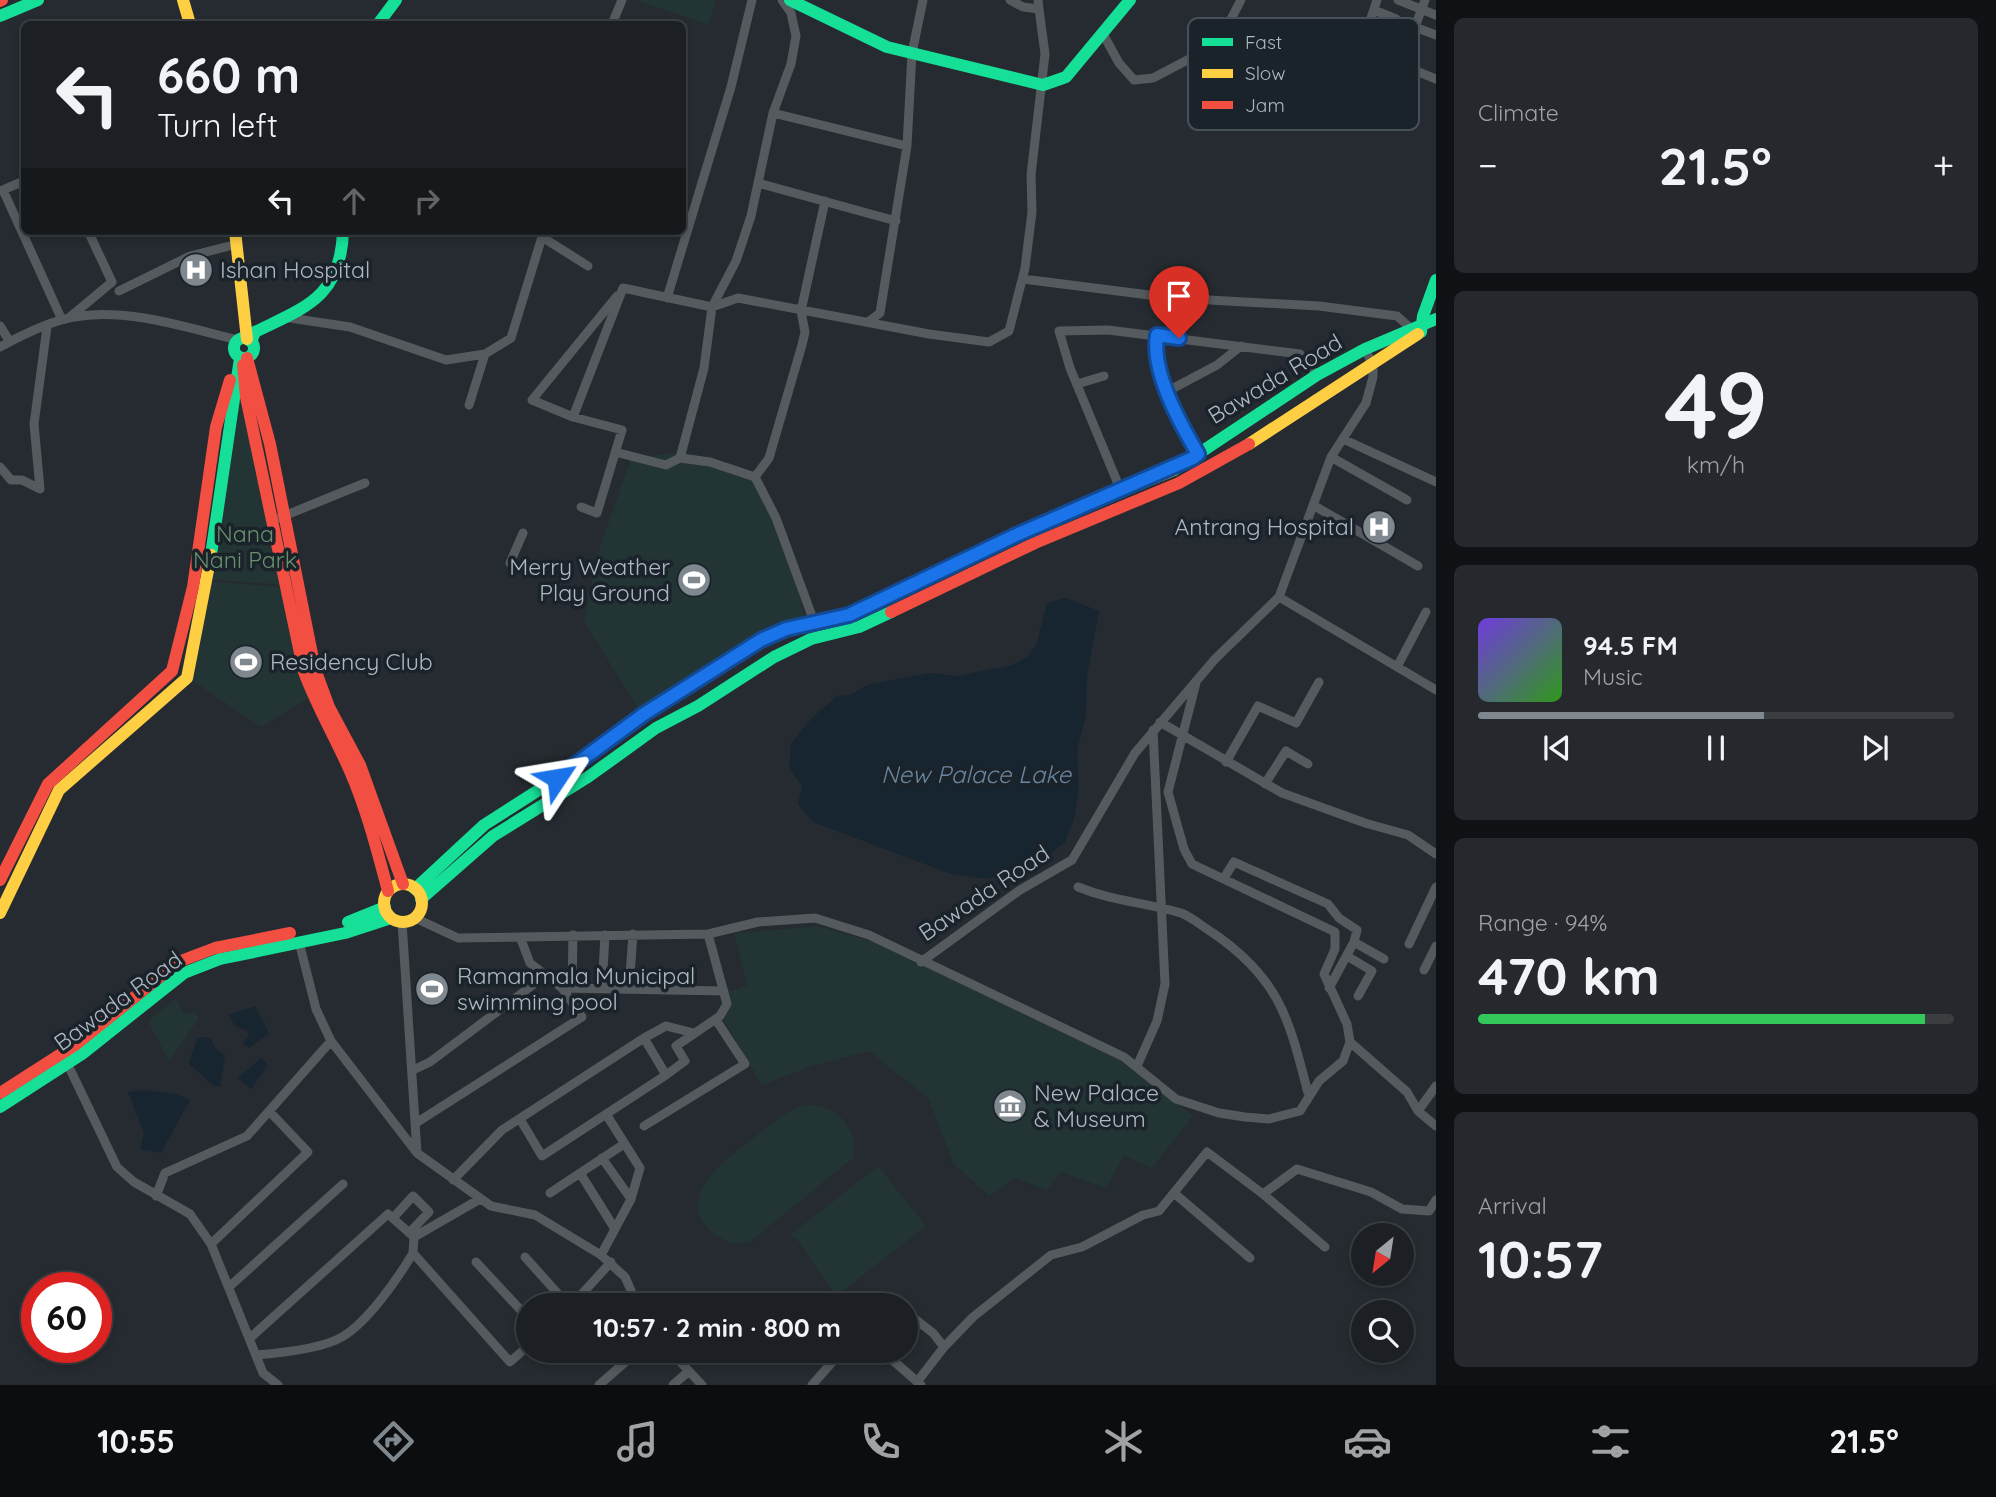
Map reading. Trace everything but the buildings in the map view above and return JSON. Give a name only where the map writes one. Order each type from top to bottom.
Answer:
[{"type":"main road","points":[[1,14],[38,0]]},
{"type":"main road","points":[[174,0],[180,21]]},
{"type":"main road","points":[[183,0],[189,21]]},
{"type":"main road","points":[[381,21],[396,0]]},
{"type":"main road","points":[[790,0],[887,47],[1043,85],[1066,77],[1130,0]]},
{"type":"main road","points":[[228,235],[245,340]]},
{"type":"main road","points":[[235,235],[245,340]]},
{"type":"main road","points":[[343,235],[343,245],[334,275],[316,303],[290,318],[255,332],[234,346],[241,357],[270,444],[304,672],[318,711],[349,769],[364,806],[380,853],[388,891],[398,916]]},
{"type":"main road","points":[[1418,330],[1436,280]]},
{"type":"main road","name":"Bawada Road","points":[[413,891],[484,825],[581,763],[644,714],[761,640],[786,629],[817,630],[1014,536],[1172,470],[1317,375],[1365,349],[1418,330],[1436,319]]},
{"type":"main road","points":[[388,891],[413,891],[493,836],[588,777],[656,728],[698,706],[817,630],[859,627],[1035,543],[1179,483],[1259,439],[1418,330],[1436,326]]},
{"type":"main road","points":[[0,880],[53,787],[187,678],[189,634],[205,592],[241,357]]},
{"type":"main road","points":[[0,1093],[75,1045],[178,962],[235,943],[398,916],[421,909],[360,765],[328,707],[315,669],[279,518]]},
{"type":"main road","points":[[0,913],[53,787]]},
{"type":"main road","name":"Bawada Road","points":[[0,1107],[68,1065],[184,973],[220,958],[345,933],[398,916]]},
{"type":"street","points":[[613,21],[622,0]]},
{"type":"street","points":[[667,298],[731,87],[752,0]]},
{"type":"street","points":[[680,458],[704,368],[712,307],[736,261],[758,183],[773,113],[791,64],[796,36],[791,13],[782,0]]},
{"type":"street","points":[[868,322],[880,313],[896,221],[900,179],[907,146],[912,53],[923,0]]},
{"type":"street","points":[[623,288],[712,307],[738,298],[989,342],[1009,331],[1023,279],[1032,212],[1034,148],[1045,54],[1038,5],[1023,7],[1010,0]]},
{"type":"street","points":[[1232,18],[1241,0]]},
{"type":"street","points":[[1371,18],[1377,0]]},
{"type":"street","points":[[1398,0],[1424,5],[1436,15]]},
{"type":"street","points":[[1374,10],[1394,18]]},
{"type":"street","points":[[1419,29],[1436,35]]},
{"type":"street","points":[[1103,34],[1119,63],[1134,80],[1153,78],[1188,60]]},
{"type":"street","points":[[1419,72],[1436,79]]},
{"type":"street","points":[[773,113],[907,146]]},
{"type":"street","points":[[21,182],[2,191],[21,230]]},
{"type":"street","points":[[758,183],[896,221]]},
{"type":"street","points":[[755,477],[769,458],[802,345],[805,332],[801,311],[825,201]]},
{"type":"street","points":[[24,235],[65,319]]},
{"type":"street","points":[[65,319],[112,282],[90,235]]},
{"type":"street","points":[[290,318],[350,327],[446,360],[485,354],[511,338],[543,235]]},
{"type":"street","points":[[544,235],[588,266]]},
{"type":"street","points":[[119,290],[190,256],[229,246]]},
{"type":"street","points":[[1023,279],[1182,299],[1320,306],[1397,316],[1418,330]]},
{"type":"street","points":[[573,417],[623,288]]},
{"type":"street","points":[[581,507],[597,513],[622,430],[573,417],[531,400],[623,288]]},
{"type":"street","points":[[0,347],[65,319],[87,315],[130,318],[245,340]]},
{"type":"street","points":[[0,326],[10,342]]},
{"type":"street","points":[[0,467],[11,480],[22,480],[40,489],[34,424],[47,327]]},
{"type":"street","points":[[1121,491],[1077,384],[1059,331],[1108,330],[1300,354],[1317,375]]},
{"type":"street","points":[[1157,335],[1154,348],[1158,366],[1182,426],[1198,454]]},
{"type":"street","points":[[1168,391],[1217,365],[1241,346]]},
{"type":"street","points":[[1137,1066],[1157,1021],[1165,984],[1159,909],[1153,730],[1215,659],[1279,597],[1331,457],[1366,403],[1373,380],[1365,349]]},
{"type":"street","points":[[469,405],[485,354]]},
{"type":"street","points":[[1077,384],[1104,376]]},
{"type":"street","points":[[1343,439],[1436,482]]},
{"type":"street","points":[[615,452],[666,465],[680,458],[710,462],[755,477],[776,518],[817,630]]},
{"type":"street","points":[[1331,457],[1407,499]]},
{"type":"street","points":[[279,518],[365,484]]},
{"type":"street","points":[[1313,505],[1418,566]]},
{"type":"street","points":[[510,563],[523,533]]},
{"type":"street","points":[[1279,597],[1436,690]]},
{"type":"street","points":[[1397,667],[1426,612]]},
{"type":"street","points":[[1226,762],[1258,706],[1296,723],[1319,682]]},
{"type":"street","points":[[416,1153],[413,1070],[398,916],[458,938],[708,934],[758,922],[816,918],[869,935],[1137,1066],[1176,1099],[1237,1116],[1269,1119],[1300,1111],[1308,1093],[1343,1061],[1350,1042],[1347,1024],[1324,974],[1335,949],[1335,932],[1192,864],[1184,849],[1168,792],[1196,683]]},
{"type":"street","points":[[1160,722],[1265,785],[1365,823],[1408,835],[1436,854]]},
{"type":"street","name":"Bawada Road","points":[[921,962],[1020,890],[1072,860],[1119,775],[1153,730]]},
{"type":"street","points":[[1265,785],[1286,751],[1308,764]]},
{"type":"street","points":[[1224,878],[1234,862],[1328,904],[1339,918],[1357,930],[1354,942],[1329,988]]},
{"type":"street","points":[[1078,887],[1109,900],[1184,914],[1225,942],[1268,981],[1292,1030],[1308,1093]]},
{"type":"street","points":[[1409,943],[1436,887]]},
{"type":"street","points":[[629,988],[633,934]]},
{"type":"street","points":[[520,1119],[542,1156],[685,1061],[676,1046],[716,1020],[727,1004],[708,934]]},
{"type":"street","points":[[567,988],[573,935]]},
{"type":"street","points":[[602,988],[605,935]]},
{"type":"street","points":[[416,1124],[582,1017],[567,988],[530,963],[520,937]]},
{"type":"street","points":[[299,942],[316,1009],[331,1041],[416,1153],[491,1206],[535,1215],[601,1255],[625,1277],[632,1293]]},
{"type":"street","points":[[1354,942],[1384,959]]},
{"type":"street","points":[[1424,970],[1436,946]]},
{"type":"street","points":[[1347,956],[1372,971],[1358,996]]},
{"type":"street","points":[[413,1070],[430,1062],[546,975]]},
{"type":"street","points":[[567,988],[724,992]]},
{"type":"street","points":[[644,1126],[745,1063],[716,1020]]},
{"type":"street","points":[[453,1180],[502,1130],[644,1038],[666,1026],[694,1033]]},
{"type":"street","points":[[644,1038],[666,1075]]},
{"type":"street","points":[[156,1196],[165,1173],[247,1136],[331,1041]]},
{"type":"street","points":[[1350,1042],[1407,1093],[1418,1111],[1436,1126]]},
{"type":"street","points":[[68,1065],[117,1167],[156,1196],[190,1214],[211,1244],[262,1373],[278,1385]]},
{"type":"street","points":[[1418,1111],[1436,1086]]},
{"type":"street","points":[[211,1244],[308,1152],[270,1112]]},
{"type":"street","points":[[601,1255],[631,1199],[640,1168],[606,1114]]},
{"type":"street","points":[[550,1193],[624,1144]]},
{"type":"street","points":[[896,1363],[919,1383],[944,1347],[973,1317],[1051,1255],[1082,1247],[1143,1215],[1159,1211],[1207,1152],[1263,1194],[1325,1247]]},
{"type":"street","points":[[602,1158],[631,1199]]},
{"type":"street","points":[[1263,1194],[1297,1168],[1371,1192],[1402,1209],[1429,1211],[1436,1200]]},
{"type":"street","points":[[580,1173],[615,1229]]},
{"type":"street","points":[[229,1287],[343,1184]]},
{"type":"street","points":[[1174,1193],[1250,1258]]},
{"type":"street","points":[[256,1355],[284,1352],[342,1337],[392,1288],[413,1253],[412,1235],[429,1212],[413,1196],[393,1218]]},
{"type":"street","points":[[412,1235],[480,1199]]},
{"type":"street","points":[[250,1338],[388,1214],[412,1235]]},
{"type":"street","points":[[413,1253],[510,1362],[516,1357]]},
{"type":"street","points":[[525,1257],[558,1293]]},
{"type":"street","points":[[476,1262],[516,1305]]},
{"type":"street","points":[[582,1293],[611,1262]]},
{"type":"street","points":[[918,1321],[933,1333],[944,1347]]},
{"type":"street","points":[[600,1385],[625,1363]]},
{"type":"street","points":[[682,1363],[702,1385]]},
{"type":"street","points":[[812,1385],[831,1363]]},
{"type":"street","points":[[673,1385],[690,1371]]},
{"type":"green space","points":[[635,0],[716,0],[709,25]]},
{"type":"green space","name":"Nana Nani Park","points":[[240,358],[286,585],[207,579]]},
{"type":"green space","name":"Merry Weather Play Ground","points":[[690,453],[749,471],[782,544],[805,621],[780,623],[755,635],[638,708],[584,622],[598,553],[631,458]]},
{"type":"green space","name":"Residency Club","points":[[207,581],[287,588],[312,696],[261,727],[187,677]]},
{"type":"green space","points":[[817,926],[873,942],[1128,1064],[1193,1116],[1152,1168],[1124,1156],[1106,1188],[1061,1172],[1047,1190],[1016,1178],[989,1196],[953,1163],[929,1099],[869,1051],[812,1066],[762,1085],[724,1021],[731,1005],[728,992],[747,985],[734,934]]},
{"type":"green space","points":[[176,999],[184,1015],[194,1012],[199,1018],[169,1062],[148,1021]]},
{"type":"green space","points":[[806,1105],[827,1108],[843,1120],[852,1136],[853,1158],[751,1241],[738,1243],[720,1238],[703,1221],[698,1207],[700,1194],[708,1180],[731,1156],[773,1122]]},
{"type":"green space","points":[[878,1166],[926,1226],[840,1293],[834,1293],[796,1238],[789,1236]]},
{"type":"water","name":"New Palace Lake","points":[[1066,598],[1099,611],[1087,676],[1086,715],[1077,750],[1079,788],[1074,819],[1065,842],[1047,856],[1014,872],[989,879],[951,874],[813,822],[798,804],[802,786],[789,768],[791,744],[812,718],[837,696],[850,695],[869,684],[931,673],[957,676],[1013,665],[1027,657],[1037,643],[1047,603]]},
{"type":"water","name":"Ramanmala Municipal swimming pool","points":[[433,976],[442,999],[432,1002],[423,980]]},
{"type":"water","points":[[255,1006],[269,1033],[249,1048],[243,1043],[249,1035],[246,1030],[235,1026],[229,1015]]},
{"type":"water","points":[[211,1038],[215,1048],[225,1056],[220,1087],[214,1086],[189,1064],[197,1039]]},
{"type":"water","points":[[261,1058],[268,1065],[251,1089],[238,1078]]},
{"type":"water","points":[[144,1090],[176,1094],[190,1100],[161,1153],[140,1149],[144,1133],[128,1092]]},
{"type":"traffic: fast","points":[[0,16],[38,0]]},
{"type":"traffic: fast","points":[[380,21],[396,0]]},
{"type":"traffic: fast","points":[[790,0],[887,47],[1043,85],[1066,77],[1130,0]]},
{"type":"traffic: fast","points":[[251,342],[255,332],[305,306],[328,285],[336,271],[343,235]]},
{"type":"traffic: fast","points":[[1421,332],[1423,316],[1436,280]]},
{"type":"traffic: fast","points":[[1174,470],[1317,375],[1365,349],[1436,319]]},
{"type":"traffic: fast","points":[[244,338],[251,341],[254,348],[251,355],[244,358],[237,355],[234,348],[237,341],[244,338]]},
{"type":"traffic: fast","points":[[211,555],[240,358]]},
{"type":"traffic: fast","points":[[421,899],[493,836],[588,777],[656,728],[698,706],[774,657],[811,639],[859,627],[891,612]]},
{"type":"traffic: fast","points":[[415,889],[484,825],[581,763],[644,714],[761,640],[786,629],[824,621]]},
{"type":"traffic: fast","points":[[348,922],[385,907]]},
{"type":"traffic: fast","points":[[0,1107],[82,1054],[184,973],[220,959],[345,933],[391,918]]},
{"type":"traffic: slow","points":[[183,0],[189,21]]},
{"type":"traffic: slow","points":[[235,235],[247,339]]},
{"type":"traffic: slow","points":[[1249,444],[1418,334]]},
{"type":"traffic: slow","points":[[824,621],[849,615],[1027,530],[1174,470]]},
{"type":"traffic: slow","points":[[0,913],[59,790],[187,678],[211,555]]},
{"type":"traffic: slow","points":[[403,884],[416,890],[422,903],[416,916],[403,922],[390,916],[384,903],[390,890],[403,884]]},
{"type":"traffic: jam","points":[[247,358],[270,444],[315,669],[329,707],[360,765],[403,884]]},
{"type":"traffic: jam","points":[[243,365],[246,397],[304,672],[356,786],[388,891]]},
{"type":"traffic: jam","points":[[0,880],[48,784],[172,671],[193,587],[216,427],[230,380]]},
{"type":"traffic: jam","points":[[891,612],[1035,543],[1179,483],[1249,444]]},
{"type":"traffic: jam","points":[[0,1093],[75,1045],[178,962],[215,948],[290,933]]},
{"type":"place","name":"Ishan Hospital","points":[[196,270]]},
{"type":"place","name":"Antrang Hospital","points":[[1379,527]]},
{"type":"place","name":"Merry Weather Play Ground","points":[[694,580]]},
{"type":"place","name":"Residency Club","points":[[246,662]]},
{"type":"place","name":"Ramanmala Municipal swimming pool","points":[[432,989]]},
{"type":"place","name":"New Palace & Museum","points":[[1010,1106]]},
{"type":"route","points":[[557,778],[596,752],[644,714],[761,640],[786,629],[849,615],[902,592],[1014,536],[1172,470],[1193,458],[1198,454],[1182,426],[1160,374],[1154,348],[1157,335],[1179,338]]}]
